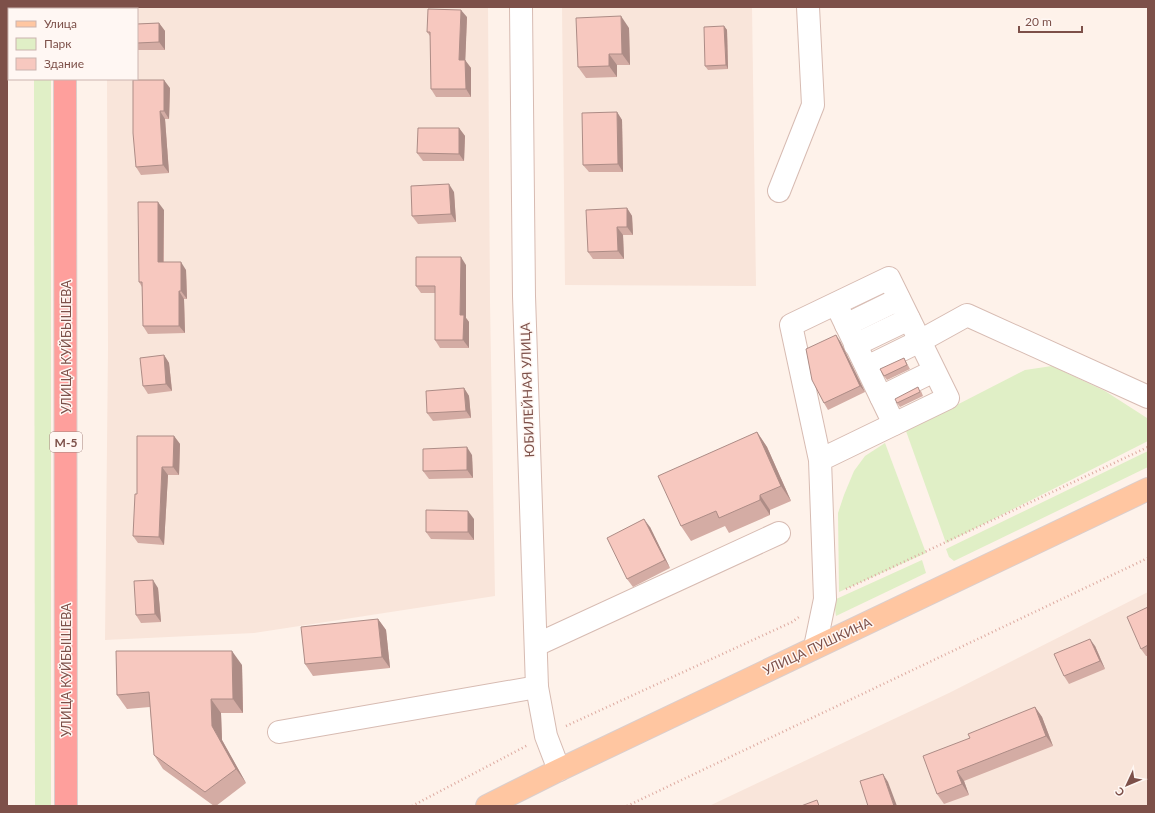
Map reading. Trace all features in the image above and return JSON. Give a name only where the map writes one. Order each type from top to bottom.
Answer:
[{"type":"highway","name":"УЛИЦА КУЙБЫШЕВА","points":[[65,80],[66,806]]},
{"type":"main road","name":"УЛИЦА ПУШКИНА","points":[[487,806],[815,647],[1148,489]]},
{"type":"street","name":"ЮБИЛЕЙНАЯ УЛИЦА","points":[[521,7],[524,296],[537,687],[546,736],[559,770]]},
{"type":"street","points":[[779,191],[813,105],[808,7]]},
{"type":"street","points":[[815,647],[825,599],[820,460],[791,325],[889,278],[948,398],[820,460]]},
{"type":"street","points":[[846,325],[899,299]]},
{"type":"street","points":[[836,304],[894,424]]},
{"type":"street","points":[[867,367],[920,341],[967,315],[1148,397]]},
{"type":"street","points":[[856,345],[909,319]]},
{"type":"street","points":[[881,397],[934,371]]},
{"type":"street","points":[[536,645],[779,533]]},
{"type":"street","points":[[279,732],[537,687]]},
{"type":"path","points":[[412,806],[546,736],[792,622],[825,599],[1148,447]]},
{"type":"path","points":[[627,806],[1148,558]]},
{"type":"shaded area","points":[[488,7],[490,302],[495,596],[254,633],[105,640],[108,348],[107,80],[138,80],[138,8],[107,8]]},
{"type":"shaded area","points":[[562,7],[752,7],[756,286],[565,285]]},
{"type":"shaded area","points":[[1148,592],[1148,806],[709,806],[949,693]]},
{"type":"green space","points":[[34,80],[51,80],[51,806],[35,806]]},
{"type":"green space","points":[[1052,366],[1105,391],[1147,418],[1148,441],[946,543],[906,431],[1025,370]]},
{"type":"green space","points":[[885,443],[926,553],[839,592],[838,513],[854,471],[865,456]]},
{"type":"green space","points":[[1148,451],[1148,467],[954,561],[949,557],[946,549]]},
{"type":"green space","points":[[922,560],[926,573],[836,616],[834,600]]},
{"type":"building","points":[[428,9],[461,10],[459,60],[465,60],[466,89],[431,89],[430,32],[427,32]]},
{"type":"building","points":[[621,16],[622,54],[609,54],[609,66],[578,67],[576,18]]},
{"type":"building","points":[[159,23],[159,42],[138,43],[138,24]]},
{"type":"building","points":[[724,26],[726,65],[705,66],[704,27]]},
{"type":"building","points":[[133,80],[164,80],[164,111],[160,111],[163,165],[136,167],[133,133]]},
{"type":"building","points":[[617,112],[618,164],[583,165],[582,113]]},
{"type":"building","points":[[418,128],[459,128],[459,154],[417,153]]},
{"type":"building","points":[[449,184],[451,214],[412,216],[411,186]]},
{"type":"building","points":[[138,202],[158,202],[158,262],[181,262],[179,326],[143,326],[142,282],[139,282]]},
{"type":"building","points":[[627,208],[627,227],[617,227],[618,251],[588,252],[586,210]]},
{"type":"building","points":[[416,257],[461,257],[460,315],[464,315],[463,340],[435,340],[435,286],[416,286]]},
{"type":"building","points":[[836,335],[860,386],[824,403],[812,380],[806,349]]},
{"type":"building","points":[[164,355],[166,384],[143,386],[140,358]]},
{"type":"building","points":[[904,358],[907,365],[884,376],[880,369]]},
{"type":"building","points":[[918,387],[920,392],[897,403],[895,399]]},
{"type":"building","points":[[464,388],[466,411],[427,413],[426,391]]},
{"type":"building","points":[[757,432],[781,486],[760,495],[760,500],[719,518],[716,511],[681,526],[658,476]]},
{"type":"building","points":[[137,436],[174,436],[173,467],[162,467],[159,537],[133,536],[135,494],[137,494]]},
{"type":"building","points":[[467,447],[467,470],[423,471],[423,449]]},
{"type":"building","points":[[426,510],[468,511],[468,532],[426,532]]},
{"type":"building","points":[[644,519],[665,560],[627,579],[607,538]]},
{"type":"building","points":[[153,580],[155,614],[136,615],[134,581]]},
{"type":"building","points":[[1148,607],[1148,645],[1141,649],[1127,617]]},
{"type":"building","points":[[378,619],[382,657],[305,664],[301,627]]},
{"type":"building","points":[[1090,639],[1100,661],[1064,676],[1054,654]]},
{"type":"building","points":[[116,651],[232,651],[233,699],[211,699],[212,726],[236,769],[205,792],[154,755],[149,692],[117,695]]},
{"type":"building","points":[[1035,707],[1046,736],[957,771],[962,784],[937,794],[923,756],[970,738],[968,734]]},
{"type":"building","points":[[883,774],[894,806],[868,806],[860,781]]},
{"type":"building","points":[[817,800],[819,806],[801,806]]}]
